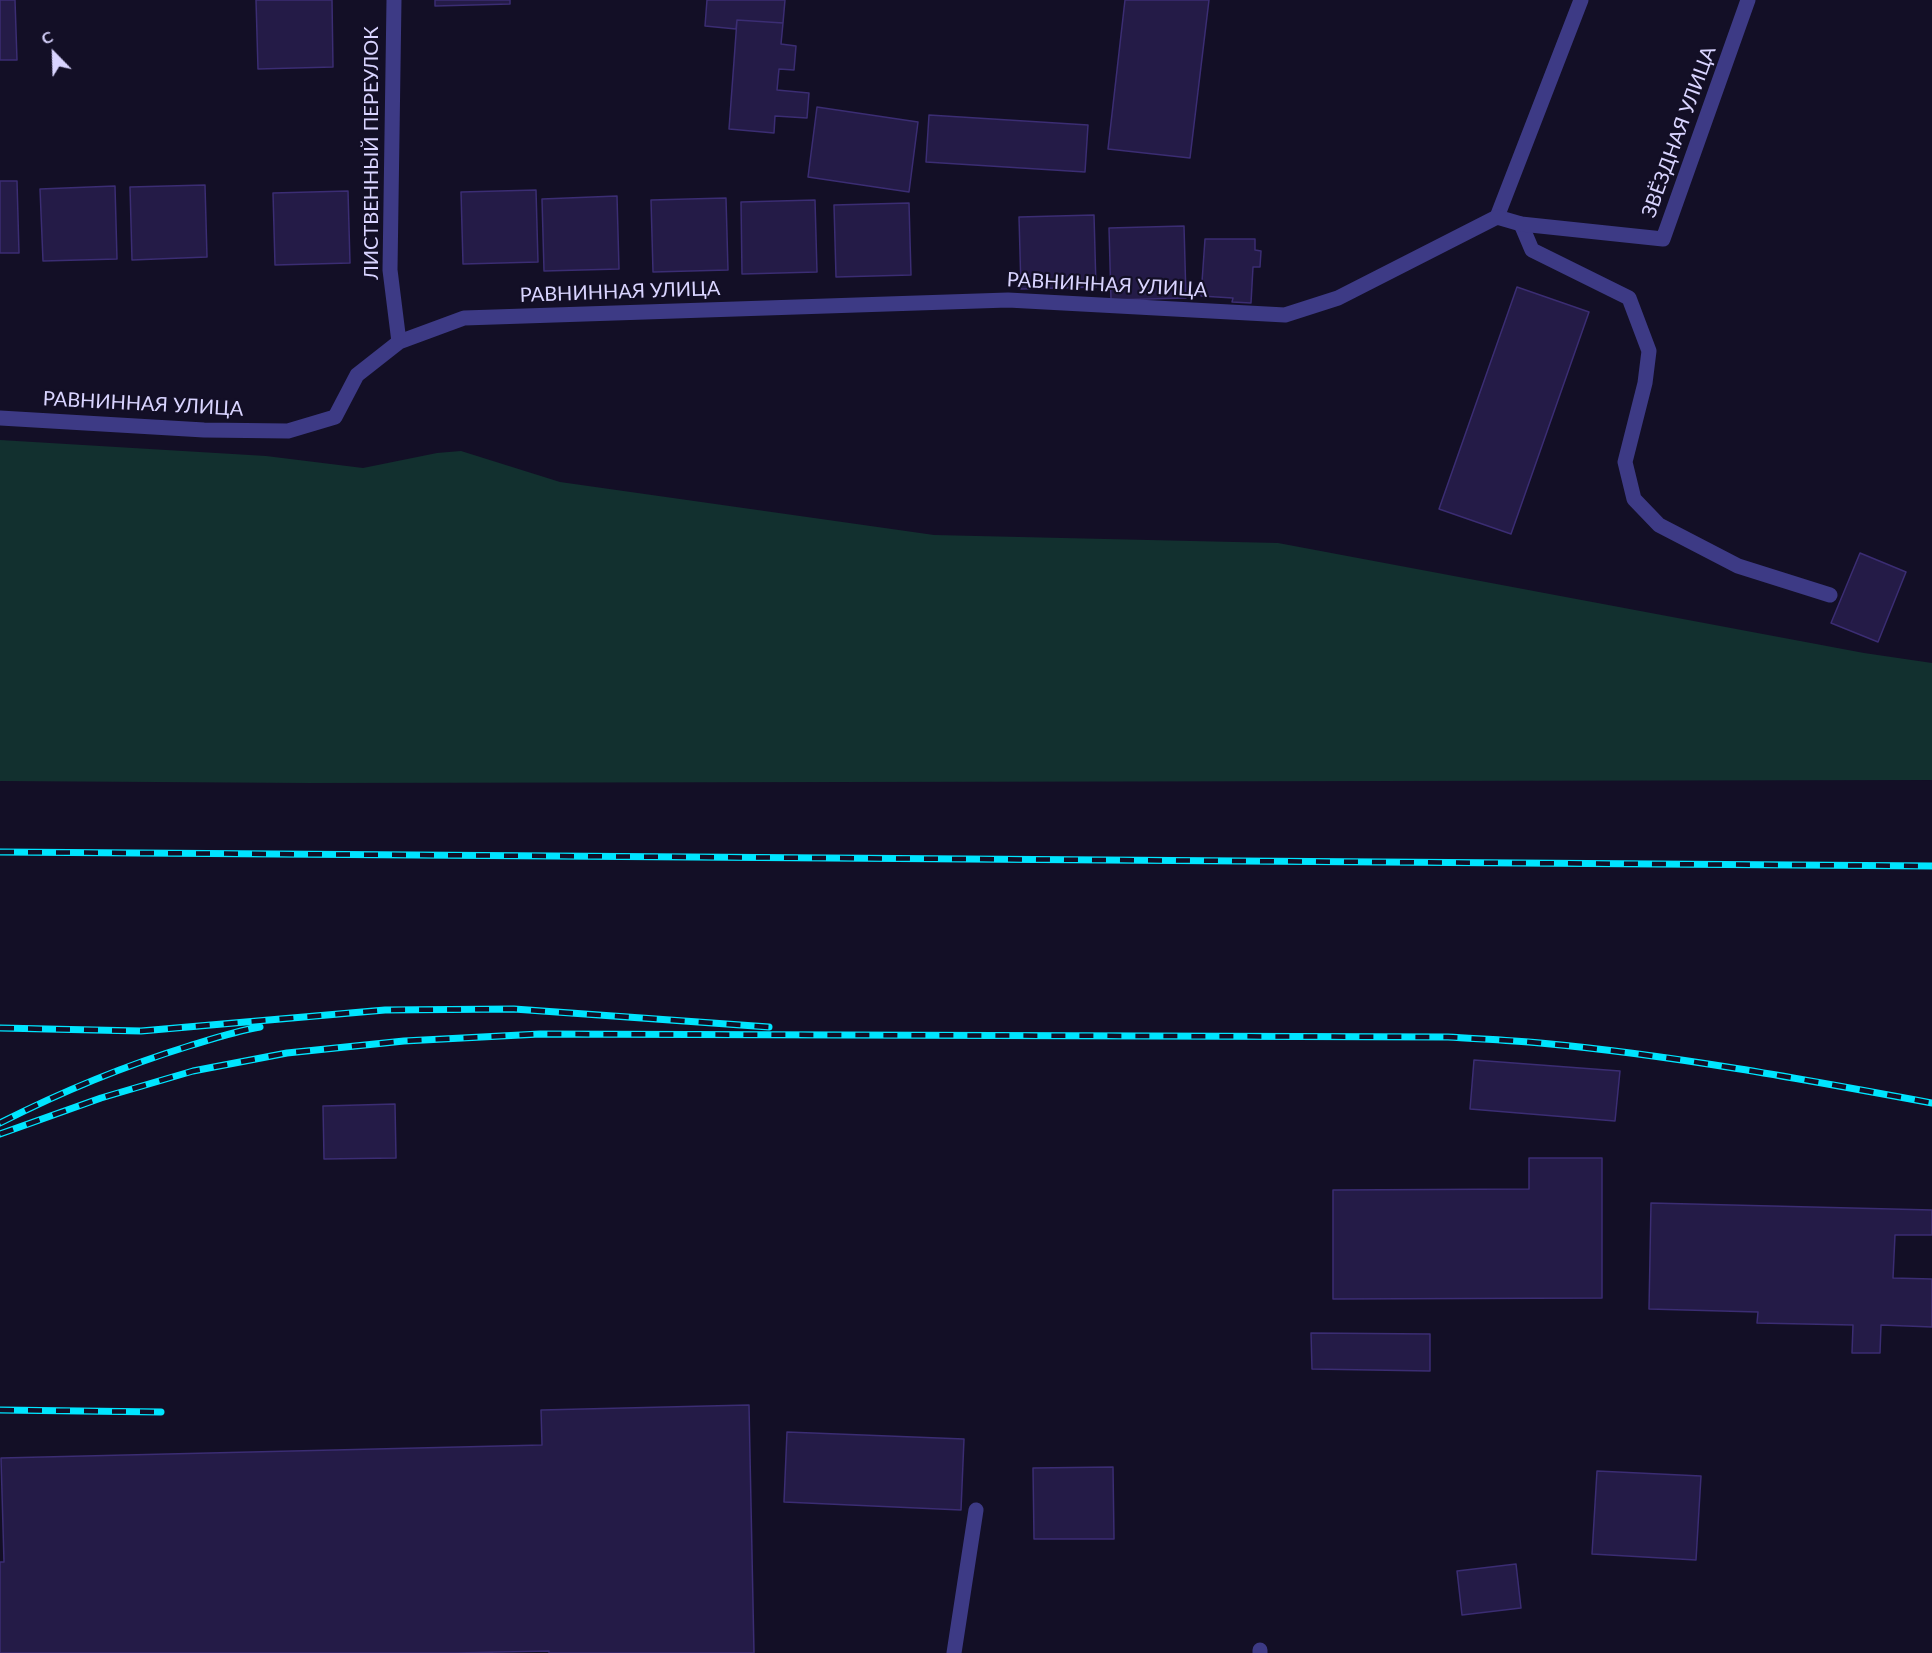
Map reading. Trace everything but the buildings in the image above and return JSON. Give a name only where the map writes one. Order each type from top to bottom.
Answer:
[{"type":"street","name":"ЛИСТВЕННЫЙ ПЕРЕУЛОК","points":[[394,0],[390,270],[399,342]]},
{"type":"street","points":[[1497,217],[1581,0]]},
{"type":"street","name":"ЗВЁЗДНАЯ УЛИЦА","points":[[1497,217],[1521,224],[1663,238],[1748,0]]},
{"type":"street","name":"РАВНИННАЯ УЛИЦА","points":[[0,418],[204,430],[288,431],[335,417],[357,375],[399,342],[464,318],[996,300],[1285,315],[1338,298],[1497,217]]},
{"type":"street","points":[[1521,224],[1532,250],[1629,298],[1649,351],[1645,383],[1625,462],[1634,499],[1659,525],[1738,566],[1830,594]]},
{"type":"street","points":[[954,1653],[976,1510]]},
{"type":"green space","points":[[0,440],[266,456],[363,468],[437,453],[461,451],[560,482],[934,535],[1278,543],[1864,653],[1932,663],[1932,780],[309,783],[0,781]]},
{"type":"railway","points":[[0,852],[1932,866]]},
{"type":"railway","points":[[0,1028],[141,1031],[385,1010],[514,1009],[769,1027]]},
{"type":"railway","points":[[0,1123],[69,1090],[141,1062],[215,1038],[260,1027]]},
{"type":"railway","points":[[0,1134],[101,1098],[193,1071],[287,1053],[404,1041],[540,1034],[1448,1037],[1528,1042],[1639,1054],[1932,1103]]},
{"type":"railway","points":[[0,1410],[161,1412]]}]
